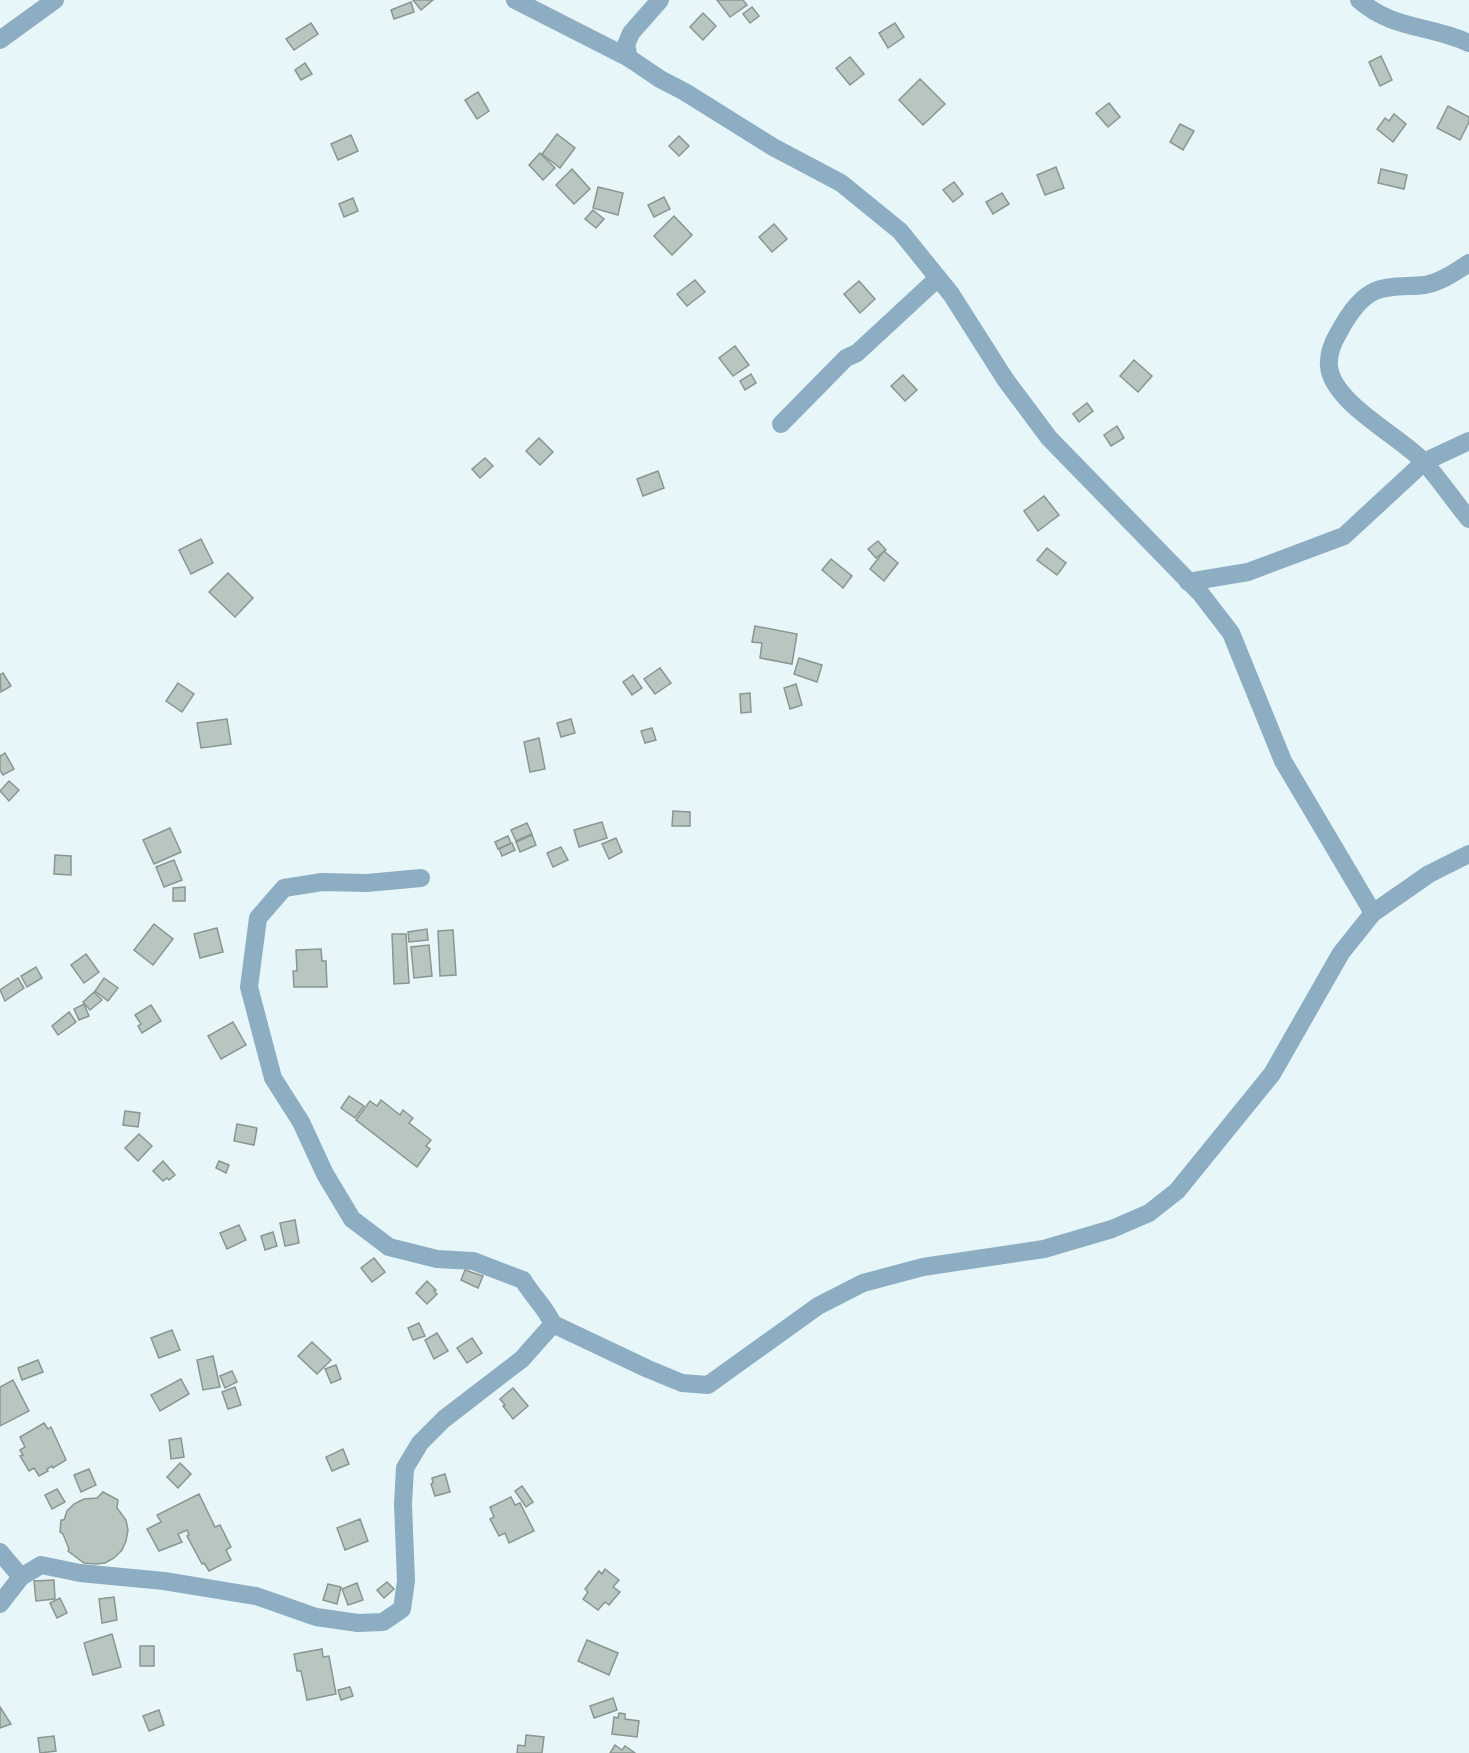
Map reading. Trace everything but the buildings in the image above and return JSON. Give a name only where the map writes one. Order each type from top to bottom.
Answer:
[{"type":"street","points":[[0,40],[55,0]]},
{"type":"street","points":[[515,0],[629,58],[773,147],[841,183],[900,231],[951,294],[1005,380],[1049,438],[1188,582],[1231,633],[1283,760],[1373,913]]},
{"type":"street","points":[[629,58],[626,45],[631,33],[660,0]]},
{"type":"street","points":[[1359,0],[1383,17],[1469,43]]},
{"type":"street","points":[[1469,262],[1449,276],[1427,284],[1374,291],[1356,306],[1332,344],[1329,367],[1335,382],[1351,404],[1403,443],[1424,462],[1469,519]]},
{"type":"street","points":[[781,424],[846,358],[857,353],[938,278]]},
{"type":"street","points":[[1188,582],[1248,572],[1344,536],[1424,462],[1469,441]]},
{"type":"street","points":[[422,878],[367,883],[322,882],[284,888],[258,918],[249,987],[273,1078],[301,1122],[325,1174],[352,1220],[389,1247],[437,1259],[473,1262],[523,1280],[528,1290],[546,1308],[553,1324],[656,1373],[682,1383],[708,1385],[818,1306],[863,1283],[923,1267],[1044,1249],[1112,1229],[1149,1213],[1177,1191],[1272,1074],[1341,953],[1373,913],[1429,874],[1469,854]]},
{"type":"street","points":[[0,1604],[21,1577],[41,1565],[80,1573],[164,1581],[256,1596],[316,1617],[358,1623],[382,1622],[402,1609],[406,1581],[403,1504],[405,1468],[420,1443],[444,1419],[522,1359],[553,1324]]},
{"type":"street","points":[[0,1552],[21,1577]]}]
